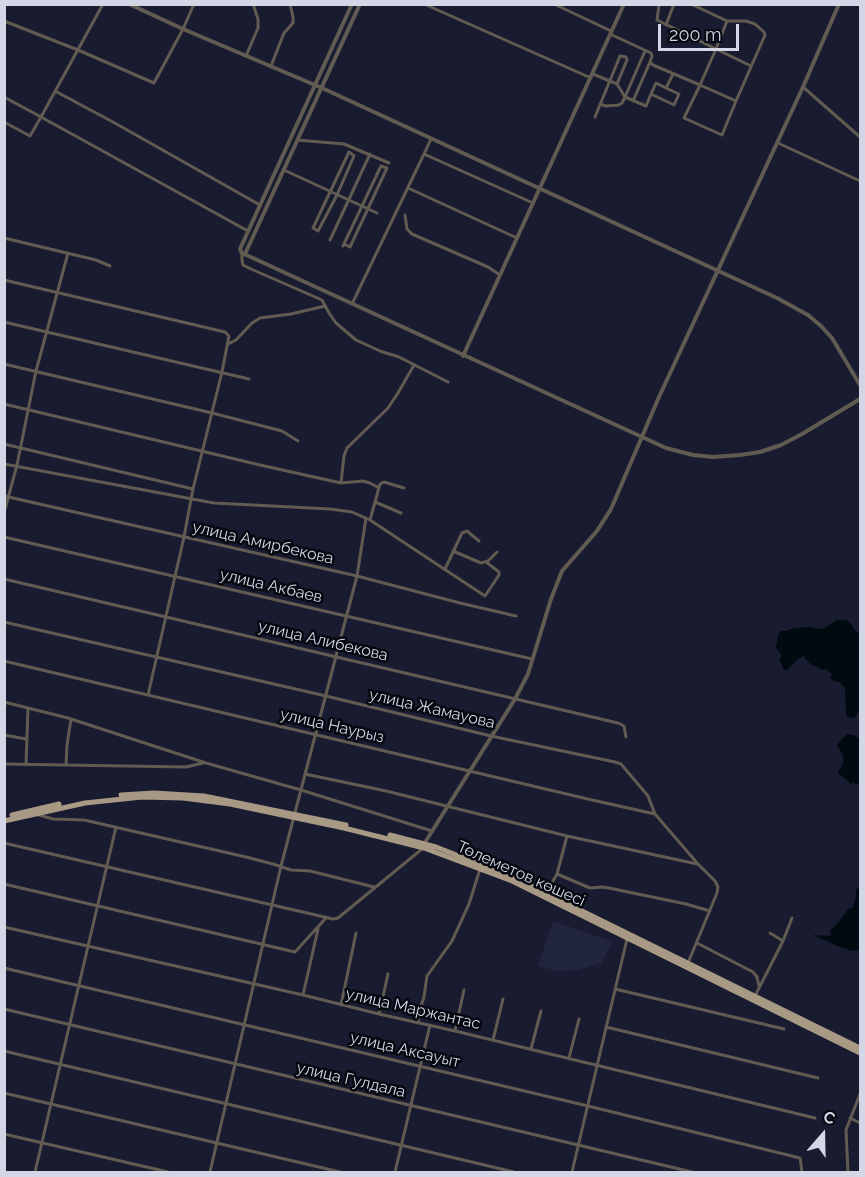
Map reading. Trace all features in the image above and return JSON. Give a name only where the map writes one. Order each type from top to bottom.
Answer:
[{"type":"main road","name":"Төлеметов көшесі","points":[[4,819],[73,801],[165,793],[213,798],[424,846],[481,866],[546,893],[627,936],[688,963],[861,1053]]},
{"type":"main road","name":"Төлеметов көшесі","points":[[481,866],[861,1048]]},
{"type":"street","points":[[4,122],[30,136],[103,4]]},
{"type":"street","points":[[129,4],[309,82],[777,298],[808,315],[821,326],[832,338],[861,385]]},
{"type":"street","points":[[4,21],[78,50],[152,83],[156,81],[194,4]]},
{"type":"street","points":[[246,56],[258,28],[258,19],[253,4]]},
{"type":"street","points":[[270,66],[284,33],[293,23],[290,4]]},
{"type":"street","points":[[352,4],[240,249],[244,254],[666,448],[693,455],[713,457],[760,452],[781,445],[802,434],[861,399]]},
{"type":"street","points":[[360,4],[244,254],[243,265],[322,300],[328,314],[356,340],[399,357],[448,382]]},
{"type":"street","points":[[554,4],[652,55],[633,101]]},
{"type":"street","points":[[463,356],[624,4]]},
{"type":"street","points":[[666,25],[674,4]]},
{"type":"street","points":[[691,4],[727,21],[746,21],[755,24],[765,35],[722,135],[684,118],[727,21]]},
{"type":"street","points":[[4,843],[333,919],[338,918],[424,846],[515,699],[528,674],[562,571],[597,531],[610,509],[839,4]]},
{"type":"street","points":[[425,5],[592,76],[617,84],[625,97],[646,106],[651,94],[656,83],[679,94],[674,105],[651,94]]},
{"type":"street","points":[[659,5],[657,20],[751,66]]},
{"type":"street","points":[[600,104],[606,106],[622,103],[645,51]]},
{"type":"street","points":[[595,117],[620,56],[624,56],[627,60],[617,84]]},
{"type":"street","points":[[650,62],[736,101]]},
{"type":"street","points":[[666,88],[673,74]]},
{"type":"street","points":[[309,82],[318,79]]},
{"type":"street","points":[[309,82],[313,91]]},
{"type":"street","points":[[803,87],[861,137]]},
{"type":"street","points":[[55,92],[260,205]]},
{"type":"street","points":[[4,97],[248,231]]},
{"type":"street","points":[[352,304],[431,139]]},
{"type":"street","points":[[297,140],[344,144],[390,163]]},
{"type":"street","points":[[777,142],[861,181]]},
{"type":"street","points":[[349,152],[354,156],[337,195],[318,231],[313,228],[349,152]]},
{"type":"street","points":[[330,240],[370,154]]},
{"type":"street","points":[[424,154],[533,203]]},
{"type":"street","points":[[381,166],[387,168],[368,209],[350,247],[344,245],[381,166]]},
{"type":"street","points":[[284,170],[377,213]]},
{"type":"street","points":[[408,188],[517,238]]},
{"type":"street","points":[[405,215],[409,231],[488,267],[500,275]]},
{"type":"street","points":[[4,238],[96,260],[111,266]]},
{"type":"street","points":[[4,513],[17,465],[36,371],[68,253]]},
{"type":"street","points":[[4,280],[225,332],[229,336],[148,695]]},
{"type":"street","points":[[228,344],[236,340],[260,318],[325,306]]},
{"type":"street","points":[[4,322],[249,379]]},
{"type":"street","points":[[4,364],[212,412],[282,431],[298,441]]},
{"type":"street","points":[[341,483],[347,448],[388,408],[414,365]]},
{"type":"street","points":[[4,404],[202,452],[341,483],[363,481],[379,488]]},
{"type":"street","points":[[4,444],[194,489]]},
{"type":"street","points":[[4,464],[214,503],[352,512],[368,519],[484,595],[499,575],[499,572],[486,562]]},
{"type":"street","points":[[210,1173],[281,866],[357,576],[368,519],[380,484],[384,482],[404,488]]},
{"type":"street","name":"улица Амирбекова","points":[[7,496],[357,576],[516,616]]},
{"type":"street","points":[[375,502],[401,513]]},
{"type":"street","points":[[445,569],[464,531],[479,541]]},
{"type":"street","name":"улица Акбаев","points":[[4,537],[532,658]]},
{"type":"street","points":[[453,551],[481,563],[486,562],[497,552]]},
{"type":"street","name":"улица Алибекова","points":[[4,579],[624,726],[626,737]]},
{"type":"street","name":"улица Жамауова","points":[[4,622],[491,736],[621,764],[648,796],[655,813],[718,887],[688,963]]},
{"type":"street","name":"улица Наурыз","points":[[4,661],[655,813]]},
{"type":"street","points":[[4,702],[71,719],[206,763],[432,831]]},
{"type":"street","points":[[26,765],[28,708]]},
{"type":"street","points":[[66,765],[71,719]]},
{"type":"street","points":[[4,735],[27,739]]},
{"type":"street","points":[[4,764],[186,767],[206,763]]},
{"type":"street","points":[[305,774],[386,791],[567,836],[698,864]]},
{"type":"street","points":[[35,812],[53,819],[84,820],[291,870],[310,871],[374,887]]},
{"type":"street","points":[[35,1173],[116,827]]},
{"type":"street","points":[[546,893],[556,874],[567,836]]},
{"type":"street","points":[[418,1023],[427,976],[452,941],[469,904],[481,866]]},
{"type":"street","points":[[556,874],[590,888],[609,888],[710,911]]},
{"type":"street","points":[[4,884],[295,952],[326,918]]},
{"type":"street","points":[[754,998],[792,918]]},
{"type":"street","name":"улица Маржантас","points":[[4,927],[430,1025],[815,1118]]},
{"type":"street","points":[[303,996],[318,928]]},
{"type":"street","points":[[341,1005],[356,933]]},
{"type":"street","points":[[770,933],[783,941]]},
{"type":"street","points":[[572,1173],[627,936]]},
{"type":"street","points":[[697,943],[753,972],[757,976],[759,988]]},
{"type":"street","name":"улица Аксауыт","points":[[4,968],[800,1158],[802,1173]]},
{"type":"street","points":[[379,1014],[388,974]]},
{"type":"street","points":[[615,989],[783,1029]]},
{"type":"street","points":[[455,1031],[464,990]]},
{"type":"street","points":[[493,1040],[503,999]]},
{"type":"street","name":"улица Гулдала","points":[[4,1009],[692,1173]]},
{"type":"street","points":[[531,1049],[541,1011]]},
{"type":"street","points":[[569,1058],[579,1019]]},
{"type":"street","points":[[395,1173],[430,1025]]},
{"type":"street","points":[[606,1027],[818,1078]]},
{"type":"street","points":[[4,1052],[514,1173]]},
{"type":"street","points":[[4,1093],[340,1173]]},
{"type":"street","points":[[848,1173],[846,1130],[861,1094]]},
{"type":"street","points":[[850,1118],[861,1123]]},
{"type":"street","points":[[4,1134],[168,1173]]},
{"type":"shaded area","points":[[837,620],[846,620],[854,630],[860,633],[860,710],[854,718],[846,716],[845,688],[832,680],[830,677],[832,674],[826,669],[823,670],[809,663],[803,656],[784,670],[779,660],[781,654],[776,648],[781,631],[809,627],[819,629]]},
{"type":"shaded area","points":[[847,734],[860,739],[860,785],[859,783],[855,785],[854,782],[851,784],[838,773],[843,762],[843,755],[837,746]]},
{"type":"shaded area","points":[[860,886],[860,950],[852,951],[813,935],[831,936],[830,930],[848,909],[852,908],[856,890]]},
{"type":"shaded area","points":[[553,921],[613,942],[601,963],[576,970],[557,971],[538,966]]}]
